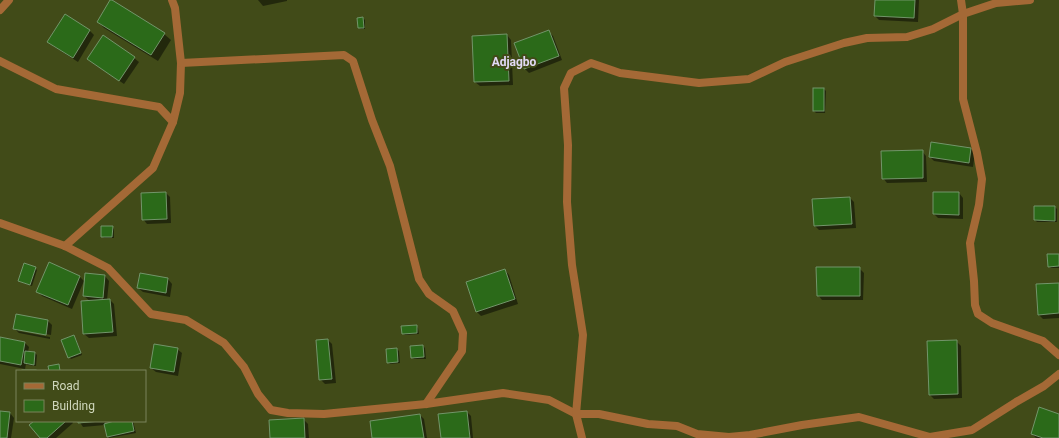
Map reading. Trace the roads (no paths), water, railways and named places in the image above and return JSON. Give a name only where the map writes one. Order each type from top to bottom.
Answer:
[{"type":"street","points":[[0,10],[9,0]]},
{"type":"street","points":[[66,246],[152,168],[173,122],[180,93],[181,62],[175,8],[172,0]]},
{"type":"street","points":[[961,0],[963,14],[962,99],[977,153],[982,179],[979,205],[970,243],[975,305],[978,314],[992,323],[1043,341],[1059,355]]},
{"type":"street","points":[[582,438],[576,414],[583,335],[572,265],[567,202],[568,145],[564,88],[571,73],[591,63],[620,73],[699,83],[749,79],[785,62],[844,43],[867,38],[907,37],[944,24],[963,14],[996,3],[1030,0]]},
{"type":"street","points":[[181,62],[344,55],[353,61],[372,120],[390,166],[419,279],[429,294],[453,312],[463,333],[462,350],[426,404]]},
{"type":"street","points":[[0,61],[56,89],[159,107],[173,122]]},
{"type":"street","points":[[0,223],[66,246],[108,268],[151,314],[186,320],[224,343],[244,367],[258,394],[271,410],[288,413],[324,414],[426,404],[503,393],[549,400],[576,414],[599,414],[648,424],[677,426],[697,434],[729,437],[750,435],[826,421],[860,417],[930,437],[972,430],[1044,386],[1059,374]]},
{"type":"district","name":"Adjagbo","points":[[514,62]]}]
